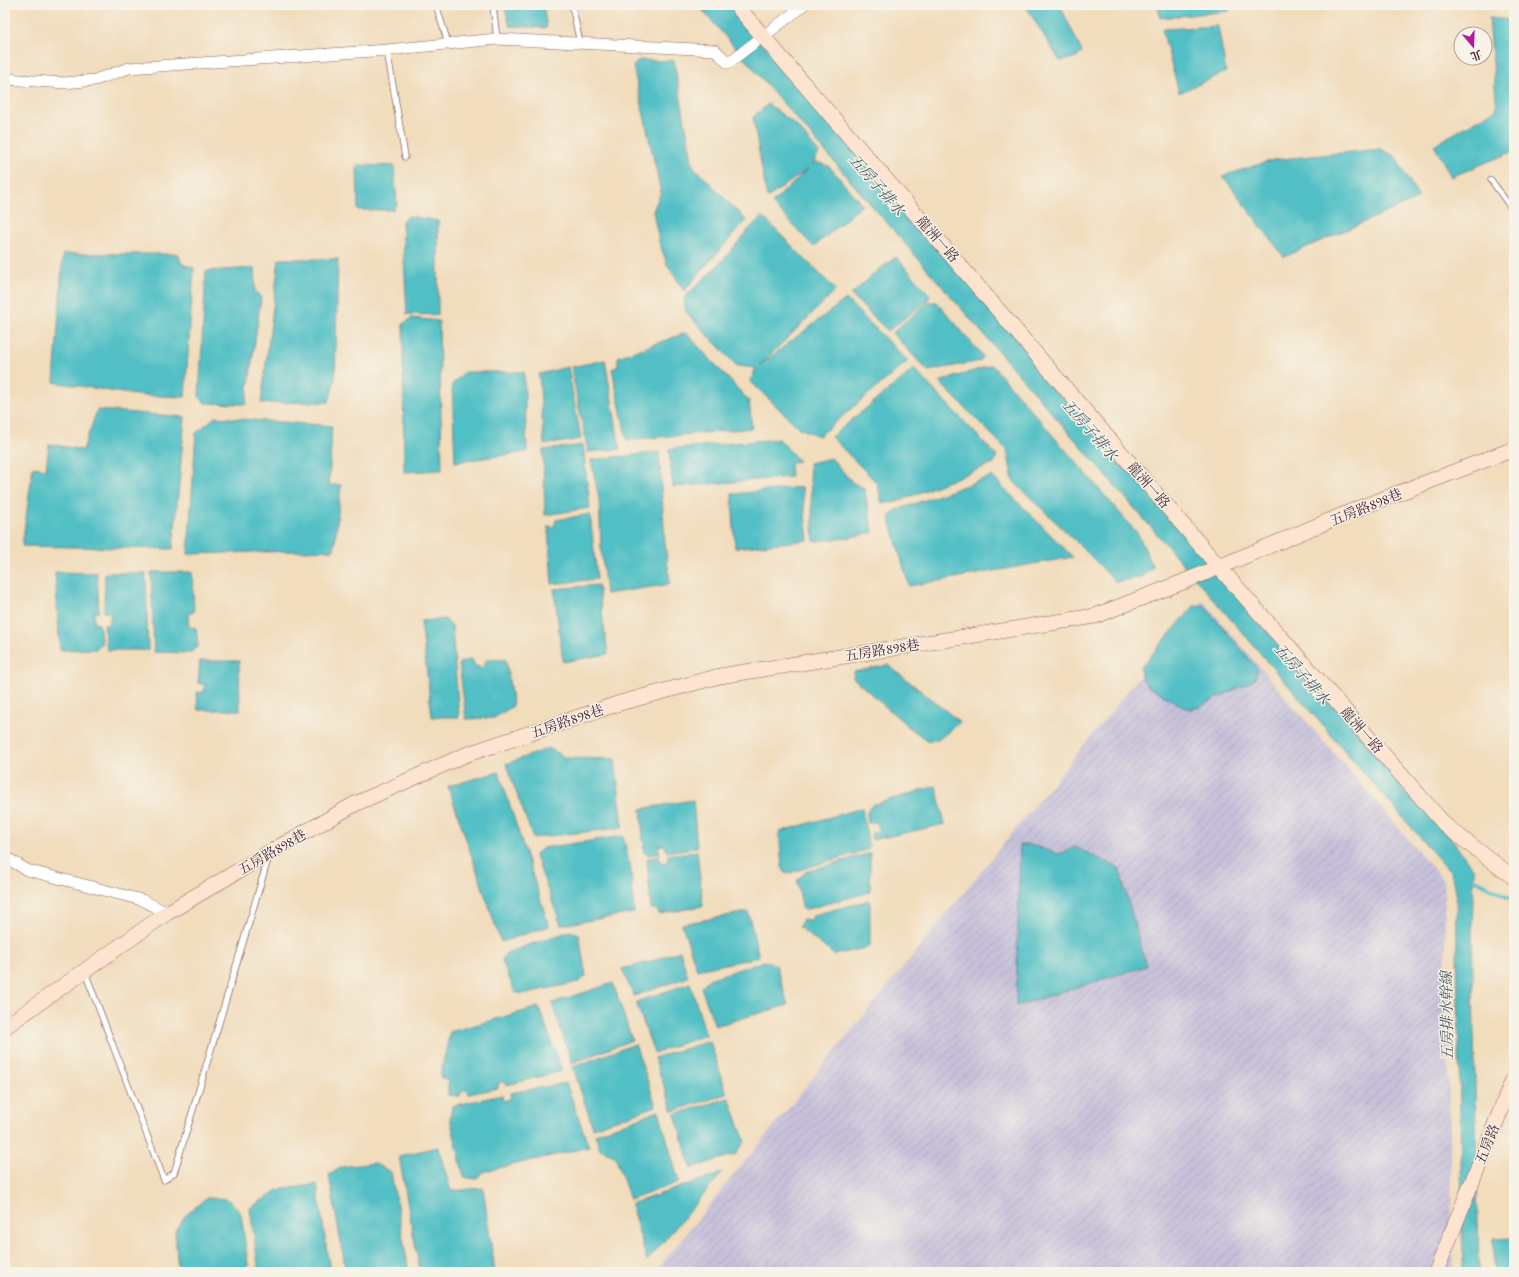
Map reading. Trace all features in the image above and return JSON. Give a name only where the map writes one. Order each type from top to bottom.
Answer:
[{"type":"street","name":"龍洲一路","points":[[736,5],[1220,567],[1446,826],[1514,878]]},
{"type":"street","points":[[5,78],[65,83],[95,80],[129,68],[387,50],[497,39],[715,50],[728,63],[803,5]]},
{"type":"street","name":"五房路898巷","points":[[5,1027],[167,914],[270,852],[355,804],[465,755],[620,703],[720,676],[1095,616],[1192,579],[1362,507],[1514,449]]},
{"type":"street","points":[[5,857],[27,870],[142,900],[167,914]]},
{"type":"street","name":"五房路","points":[[1436,1272],[1514,1076]]},
{"type":"lane","points":[[436,5],[448,43]]},
{"type":"lane","points":[[492,5],[497,39]]},
{"type":"lane","points":[[572,5],[580,43]]},
{"type":"lane","points":[[387,50],[405,157]]},
{"type":"lane","points":[[1491,180],[1514,212]]},
{"type":"lane","points":[[85,971],[164,1180],[174,1173],[270,852]]},
{"type":"shaded area","points":[[1202,600],[1444,881],[1453,1272],[655,1272]]},
{"type":"water","points":[[504,5],[543,5],[547,28],[510,26]]},
{"type":"water","name":"五房子排水","points":[[698,5],[730,5],[1443,828],[1474,870],[1472,933],[1479,1272],[1463,1272],[1456,891],[1450,872]]},
{"type":"water","points":[[1025,5],[1060,5],[1082,52],[1078,57],[1060,61]]},
{"type":"water","points":[[1158,5],[1229,5],[1229,11],[1160,18]]},
{"type":"water","points":[[1489,18],[1514,20],[1514,151],[1451,177],[1434,145],[1497,109],[1493,64],[1493,26],[1490,26]]},
{"type":"water","points":[[1218,26],[1226,72],[1179,93],[1162,29]]},
{"type":"water","points":[[639,60],[674,61],[693,166],[746,220],[684,291],[668,266],[659,242],[653,211],[661,192],[633,66]]},
{"type":"water","points":[[768,104],[796,125],[819,153],[812,165],[816,162],[829,166],[862,205],[814,247],[772,203],[808,169],[767,198],[753,117]]},
{"type":"water","points":[[1380,149],[1395,156],[1419,198],[1284,257],[1223,176],[1273,160]]},
{"type":"water","points":[[357,165],[394,166],[397,204],[393,210],[358,210]]},
{"type":"water","points":[[409,216],[438,221],[438,315],[407,314],[402,221]]},
{"type":"water","points":[[762,216],[836,290],[760,365],[846,299],[908,361],[819,436],[799,428],[750,381],[756,368],[737,366],[686,312],[684,298],[723,260]]},
{"type":"water","points":[[63,254],[178,254],[182,264],[194,268],[185,397],[136,395],[54,382]]},
{"type":"water","points":[[896,257],[930,295],[928,300],[888,331],[851,295],[877,271]]},
{"type":"water","points":[[279,259],[338,259],[335,379],[329,402],[261,403]]},
{"type":"water","points":[[255,268],[255,291],[261,298],[246,404],[205,403],[199,396],[206,271]]},
{"type":"water","points":[[928,302],[937,302],[983,356],[980,361],[928,371],[892,333]]},
{"type":"water","points":[[412,318],[439,321],[442,470],[404,472],[403,324]]},
{"type":"water","points":[[686,333],[749,401],[752,428],[627,440],[612,369],[618,366],[618,357]]},
{"type":"water","points":[[605,360],[620,449],[588,452],[571,367]]},
{"type":"water","points":[[992,365],[1138,534],[1153,567],[1141,577],[1116,582],[1013,481],[1007,450],[939,382]]},
{"type":"water","points":[[568,367],[581,439],[544,445],[539,374]]},
{"type":"water","points":[[914,369],[997,456],[994,463],[896,502],[882,503],[877,483],[831,437]]},
{"type":"water","points":[[464,372],[524,372],[527,452],[455,462],[452,384]]},
{"type":"water","points":[[97,410],[185,417],[173,549],[22,546],[33,467],[46,469],[49,444],[83,450]]},
{"type":"water","points":[[215,417],[332,426],[329,485],[341,485],[334,550],[188,554],[196,433]]},
{"type":"water","points":[[779,439],[799,461],[790,463],[791,477],[673,487],[669,449]]},
{"type":"water","points":[[583,445],[590,508],[545,515],[543,450]]},
{"type":"water","points":[[659,452],[665,542],[670,584],[606,594],[601,546],[599,498],[591,460]]},
{"type":"water","points":[[831,458],[853,483],[864,488],[873,532],[847,538],[814,541],[809,463]]},
{"type":"water","points":[[992,476],[1073,557],[909,586],[889,517],[897,510]]},
{"type":"water","points":[[802,487],[808,540],[735,548],[732,494]]},
{"type":"water","points":[[590,514],[597,579],[552,584],[548,526],[554,527],[556,520]]},
{"type":"water","points":[[55,572],[97,573],[99,612],[94,612],[94,623],[99,624],[102,644],[97,649],[60,650]]},
{"type":"water","points":[[151,572],[192,572],[194,612],[188,614],[189,627],[196,628],[198,646],[190,653],[154,652]]},
{"type":"water","points":[[105,573],[146,573],[148,650],[107,650],[104,625],[109,624],[111,612],[104,612]]},
{"type":"water","points":[[598,585],[608,654],[563,662],[554,589]]},
{"type":"water","points":[[1204,605],[1258,669],[1254,680],[1197,708],[1191,709],[1186,708],[1147,686],[1141,676],[1140,668],[1194,606]]},
{"type":"water","points":[[445,619],[452,627],[459,717],[432,717],[421,621]]},
{"type":"water","points":[[472,659],[475,666],[483,668],[487,659],[506,660],[513,706],[494,718],[466,719],[459,663]]},
{"type":"water","points":[[200,661],[239,661],[240,710],[198,710],[197,692],[203,693],[205,685],[198,683]]},
{"type":"water","points":[[888,665],[960,722],[938,740],[928,741],[910,728],[853,678],[854,672]]},
{"type":"water","points":[[549,748],[566,758],[615,759],[623,826],[619,828],[533,838],[506,764]]},
{"type":"water","points":[[499,772],[549,926],[501,942],[448,786]]},
{"type":"water","points":[[936,786],[945,824],[872,840],[871,834],[879,830],[877,822],[868,823],[867,812],[872,805]]},
{"type":"water","points":[[693,800],[697,847],[667,852],[664,845],[658,846],[660,853],[648,855],[644,852],[641,809]]},
{"type":"water","points":[[862,808],[869,849],[786,874],[782,867],[779,832]]},
{"type":"water","points":[[623,836],[631,871],[634,913],[561,925],[535,855],[543,848]]},
{"type":"water","points":[[1020,845],[1031,845],[1059,854],[1075,847],[1119,868],[1146,966],[1016,1006]]},
{"type":"water","points":[[697,851],[703,906],[659,914],[657,909],[651,909],[647,859],[659,856],[661,863],[668,862],[668,855]]},
{"type":"water","points":[[870,853],[870,892],[803,910],[797,881],[805,872]]},
{"type":"water","points":[[870,900],[870,947],[834,955],[799,927],[803,919],[810,920],[814,915]]},
{"type":"water","points":[[748,912],[759,957],[697,970],[682,924]]},
{"type":"water","points":[[570,931],[579,934],[586,976],[579,982],[522,994],[515,992],[502,961],[506,953]]},
{"type":"water","points":[[680,951],[688,977],[634,996],[622,969],[652,961]]},
{"type":"water","points":[[765,961],[776,965],[788,1005],[715,1026],[701,987],[709,979]]},
{"type":"water","points":[[613,983],[632,1040],[572,1063],[552,1003]]},
{"type":"water","points":[[690,983],[706,1035],[654,1053],[636,1002]]},
{"type":"water","points":[[539,1007],[562,1071],[507,1085],[505,1082],[499,1082],[498,1088],[469,1094],[467,1090],[462,1090],[460,1096],[448,1095],[448,1081],[440,1077],[450,1032]]},
{"type":"water","points":[[710,1041],[727,1094],[673,1111],[654,1058]]},
{"type":"water","points":[[635,1044],[656,1106],[593,1128],[573,1067]]},
{"type":"water","points":[[566,1083],[589,1147],[486,1171],[475,1179],[464,1177],[450,1118],[452,1106],[502,1095],[503,1101],[510,1099],[511,1093]]},
{"type":"water","points":[[729,1098],[745,1141],[736,1154],[691,1168],[675,1114]]},
{"type":"water","points":[[659,1111],[679,1182],[630,1200],[615,1155],[600,1149],[595,1134]]},
{"type":"water","points":[[438,1147],[451,1191],[483,1188],[495,1272],[420,1272],[399,1156]]},
{"type":"water","points":[[374,1163],[391,1172],[409,1272],[346,1272],[329,1175],[342,1167]]},
{"type":"water","points":[[722,1173],[647,1261],[631,1204]]},
{"type":"water","points":[[317,1184],[330,1272],[259,1272],[250,1208],[278,1190]]},
{"type":"water","points":[[206,1198],[218,1198],[230,1201],[241,1214],[249,1272],[178,1272],[175,1231],[184,1217]]},
{"type":"water","points":[[1514,1238],[1514,1272],[1494,1272],[1494,1239]]},
{"type":"waterway","points":[[1470,877],[1514,900]]},
{"type":"water label","name":"五房排水幹線","points":[[1447,1016]]}]
